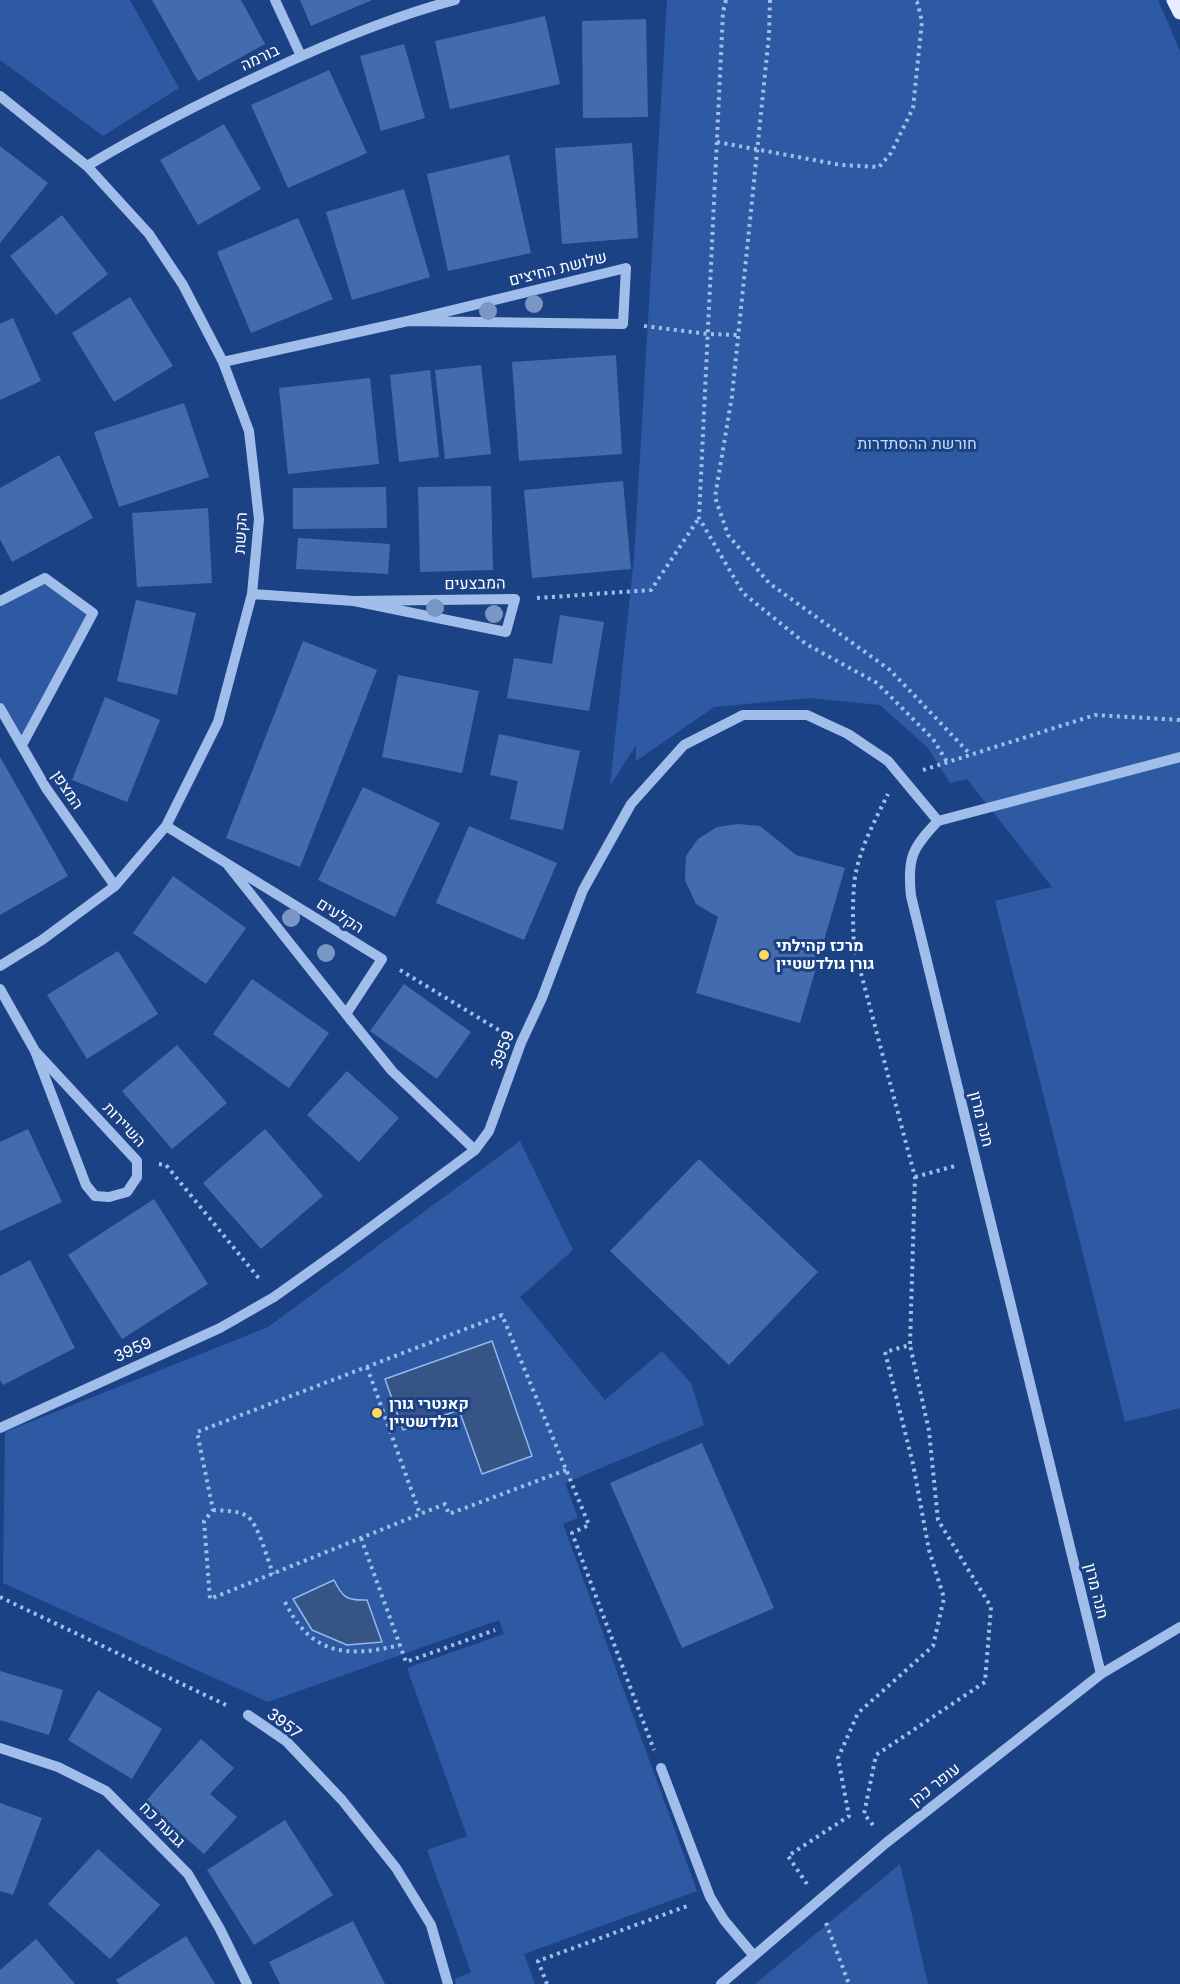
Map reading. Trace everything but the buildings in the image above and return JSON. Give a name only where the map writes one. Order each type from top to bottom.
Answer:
[{"type":"main road","points":[[1174,0],[1180,12]]},
{"type":"street","points":[[275,0],[301,56]]},
{"type":"street","name":"בורמה","points":[[87,166],[143,132],[301,56],[364,28],[455,0]]},
{"type":"street","name":"הקשת","points":[[0,96],[87,166],[149,234],[183,285],[223,362],[249,431],[259,519],[252,594],[218,722],[166,826],[115,886],[42,940],[0,966]]},
{"type":"street","name":"שלושת החיצים","points":[[223,362],[408,321],[626,268],[623,324],[408,321]]},
{"type":"street","points":[[0,601],[45,578],[93,613],[22,746]]},
{"type":"street","name":"המבצעים","points":[[252,594],[354,601],[515,599],[506,632],[354,601]]},
{"type":"street","name":"המצפן","points":[[0,708],[46,788],[115,886]]},
{"type":"street","name":"3959","points":[[0,1428],[220,1328],[274,1297],[340,1251],[475,1150],[489,1131],[521,1043],[542,999],[583,890],[632,804],[684,745],[743,715],[807,714],[848,734],[888,762],[938,821]]},
{"type":"street","points":[[938,821],[1180,757]]},
{"type":"street","name":"חנה מרון","points":[[938,821],[920,839],[908,868],[911,896],[1101,1674]]},
{"type":"street","name":"הקלעים","points":[[166,826],[382,959]]},
{"type":"street","name":"הקלעים","points":[[226,864],[392,1071],[475,1150]]},
{"type":"street","points":[[346,1014],[382,959]]},
{"type":"street","name":"השיירות","points":[[0,988],[36,1052],[86,1185],[95,1196],[108,1197],[127,1192],[136,1177],[137,1161],[36,1052]]},
{"type":"street","name":"עופר כהן","points":[[721,1984],[886,1843],[1101,1674],[1180,1626]]},
{"type":"street","name":"3957","points":[[248,1715],[286,1741],[342,1800],[396,1868],[431,1925],[448,1984]]},
{"type":"street","name":"גבעת כח","points":[[0,1748],[58,1767],[106,1791],[188,1874],[220,1929],[247,1984]]},
{"type":"street","points":[[661,1768],[710,1897],[724,1920],[754,1956]]},
{"type":"path","points":[[515,599],[651,590],[699,518],[723,12],[726,0]]},
{"type":"path","points":[[770,0],[769,35],[732,396],[715,497],[728,535],[769,583],[890,670],[970,754]]},
{"type":"path","points":[[717,142],[841,165],[879,166],[891,153],[913,108],[922,21],[915,0]]},
{"type":"path","points":[[623,324],[708,334],[738,335]]},
{"type":"path","points":[[699,518],[743,593],[806,644],[877,683],[933,739],[947,762]]},
{"type":"path","points":[[886,1843],[864,1814],[876,1755],[985,1682],[991,1607],[938,1520],[929,1431],[910,1345],[915,1177],[854,947],[852,914],[856,875],[870,829],[889,793],[902,778],[1095,715],[1180,720]]},
{"type":"path","points":[[382,959],[521,1043]]},
{"type":"path","points":[[137,1161],[166,1165],[274,1297]]},
{"type":"path","points":[[915,1177],[976,1161]]},
{"type":"path","points":[[213,1510],[197,1432],[502,1315],[589,1525],[572,1533],[661,1768]]},
{"type":"path","points":[[849,1984],[818,1901],[788,1856],[849,1816],[838,1758],[858,1713],[933,1646],[944,1598],[929,1550],[913,1464],[885,1352],[910,1345]]},
{"type":"path","points":[[367,1367],[420,1514]]},
{"type":"path","points":[[273,1574],[250,1517],[238,1512],[213,1510],[207,1515],[204,1521],[210,1599],[273,1574],[445,1504],[449,1514],[566,1470]]},
{"type":"path","points":[[361,1538],[406,1662],[495,1630]]},
{"type":"path","name":"3957","points":[[0,1597],[248,1715]]},
{"type":"path","points":[[285,1602],[304,1632],[317,1642],[329,1647],[344,1651],[364,1652],[400,1645]]},
{"type":"path","points":[[548,1984],[538,1961],[710,1897]]},
{"type":"green space","points":[[0,0],[130,0],[179,88],[103,136],[0,60]]},
{"type":"green space","name":"חורשת ההסתדרות","points":[[667,0],[1158,0],[1180,51],[1180,1408],[1125,1422],[995,901],[1052,887],[967,779],[950,783],[928,748],[880,705],[810,698],[714,707],[636,761],[636,745],[610,786],[634,558]]},
{"type":"green space","points":[[45,578],[93,613],[22,745],[0,708],[0,601]]},
{"type":"green space","name":"קאנטרי גורן גולדשטיין","points":[[520,1141],[573,1250],[520,1297],[605,1400],[662,1351],[691,1383],[704,1425],[565,1483],[578,1518],[563,1524],[697,1891],[524,1954],[535,1984],[456,1984],[455,1979],[471,1972],[427,1850],[467,1836],[407,1668],[504,1634],[499,1620],[268,1702],[3,1583],[5,1432],[268,1327]]},
{"type":"green space","points":[[900,1864],[928,1984],[755,1984]]},
{"type":"shaded area","points":[[492,1341],[532,1456],[482,1474],[459,1410],[403,1430],[385,1379]]},
{"type":"shaded area","points":[[334,1580],[346,1597],[367,1600],[382,1642],[347,1645],[312,1630],[293,1599]]},
{"type":"place","name":"מרכז קהילתי גורן גולדשטיין","points":[[764,955]]},
{"type":"place","name":"קאנטרי גורן גולדשטיין","points":[[377,1413]]}]
